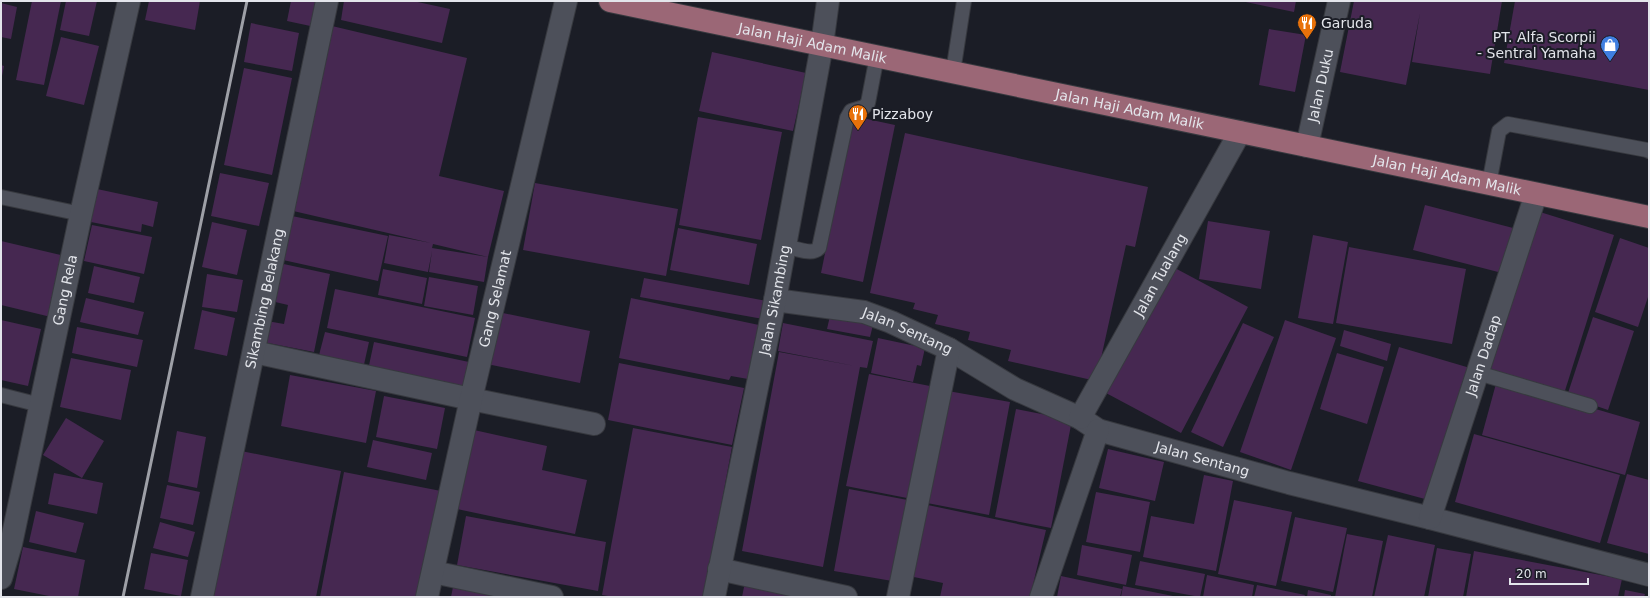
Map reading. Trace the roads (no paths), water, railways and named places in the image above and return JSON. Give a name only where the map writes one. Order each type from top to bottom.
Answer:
[{"type":"main road","name":"Jalan Haji Adam Malik","points":[[610,1],[1649,217]]},
{"type":"street","name":"Gang Rela","points":[[1,578],[6,543],[40,405],[129,1]]},
{"type":"street","name":"Sikambing Belakang","points":[[202,597],[328,1]]},
{"type":"street","name":"Gang Selamat","points":[[427,597],[471,399],[566,1]]},
{"type":"street","name":"Jalan Sikambing","points":[[714,597],[786,246],[822,45],[828,1]]},
{"type":"street","name":"Jalan Duku","points":[[1307,146],[1339,1]]},
{"type":"street","name":"Jalan Tualang","points":[[1080,418],[1240,132]]},
{"type":"street","name":"Jalan Dadap","points":[[1430,518],[1536,194]]},
{"type":"street","name":"Jalan Sentang","points":[[775,300],[864,312],[891,322],[949,349],[1015,389],[1080,418],[1098,430],[1289,483],[1649,575]]},
{"type":"street","points":[[898,597],[949,349]]},
{"type":"street","points":[[254,352],[594,424]]},
{"type":"street","points":[[1041,597],[1098,430]]},
{"type":"street","points":[[719,569],[846,597]]},
{"type":"street","points":[[433,572],[552,597]]},
{"type":"lane","points":[[953,72],[964,1]]},
{"type":"lane","points":[[786,246],[812,252],[819,248],[847,118],[849,112],[864,107],[868,103],[877,56]]},
{"type":"lane","points":[[1489,184],[1499,131],[1508,124],[1649,151]]},
{"type":"lane","points":[[1,197],[81,214]]},
{"type":"lane","points":[[1478,373],[1590,406]]},
{"type":"lane","points":[[1,395],[40,405]]},
{"type":"railway","points":[[123,597],[247,1]]},
{"type":"place","name":"Garuda","points":[[1307,40]]},
{"type":"place","name":"PT. Alfa Scorpii - Sentral Yamaha","points":[[1610,62]]},
{"type":"place","name":"Pizzaboy","points":[[858,131]]}]
